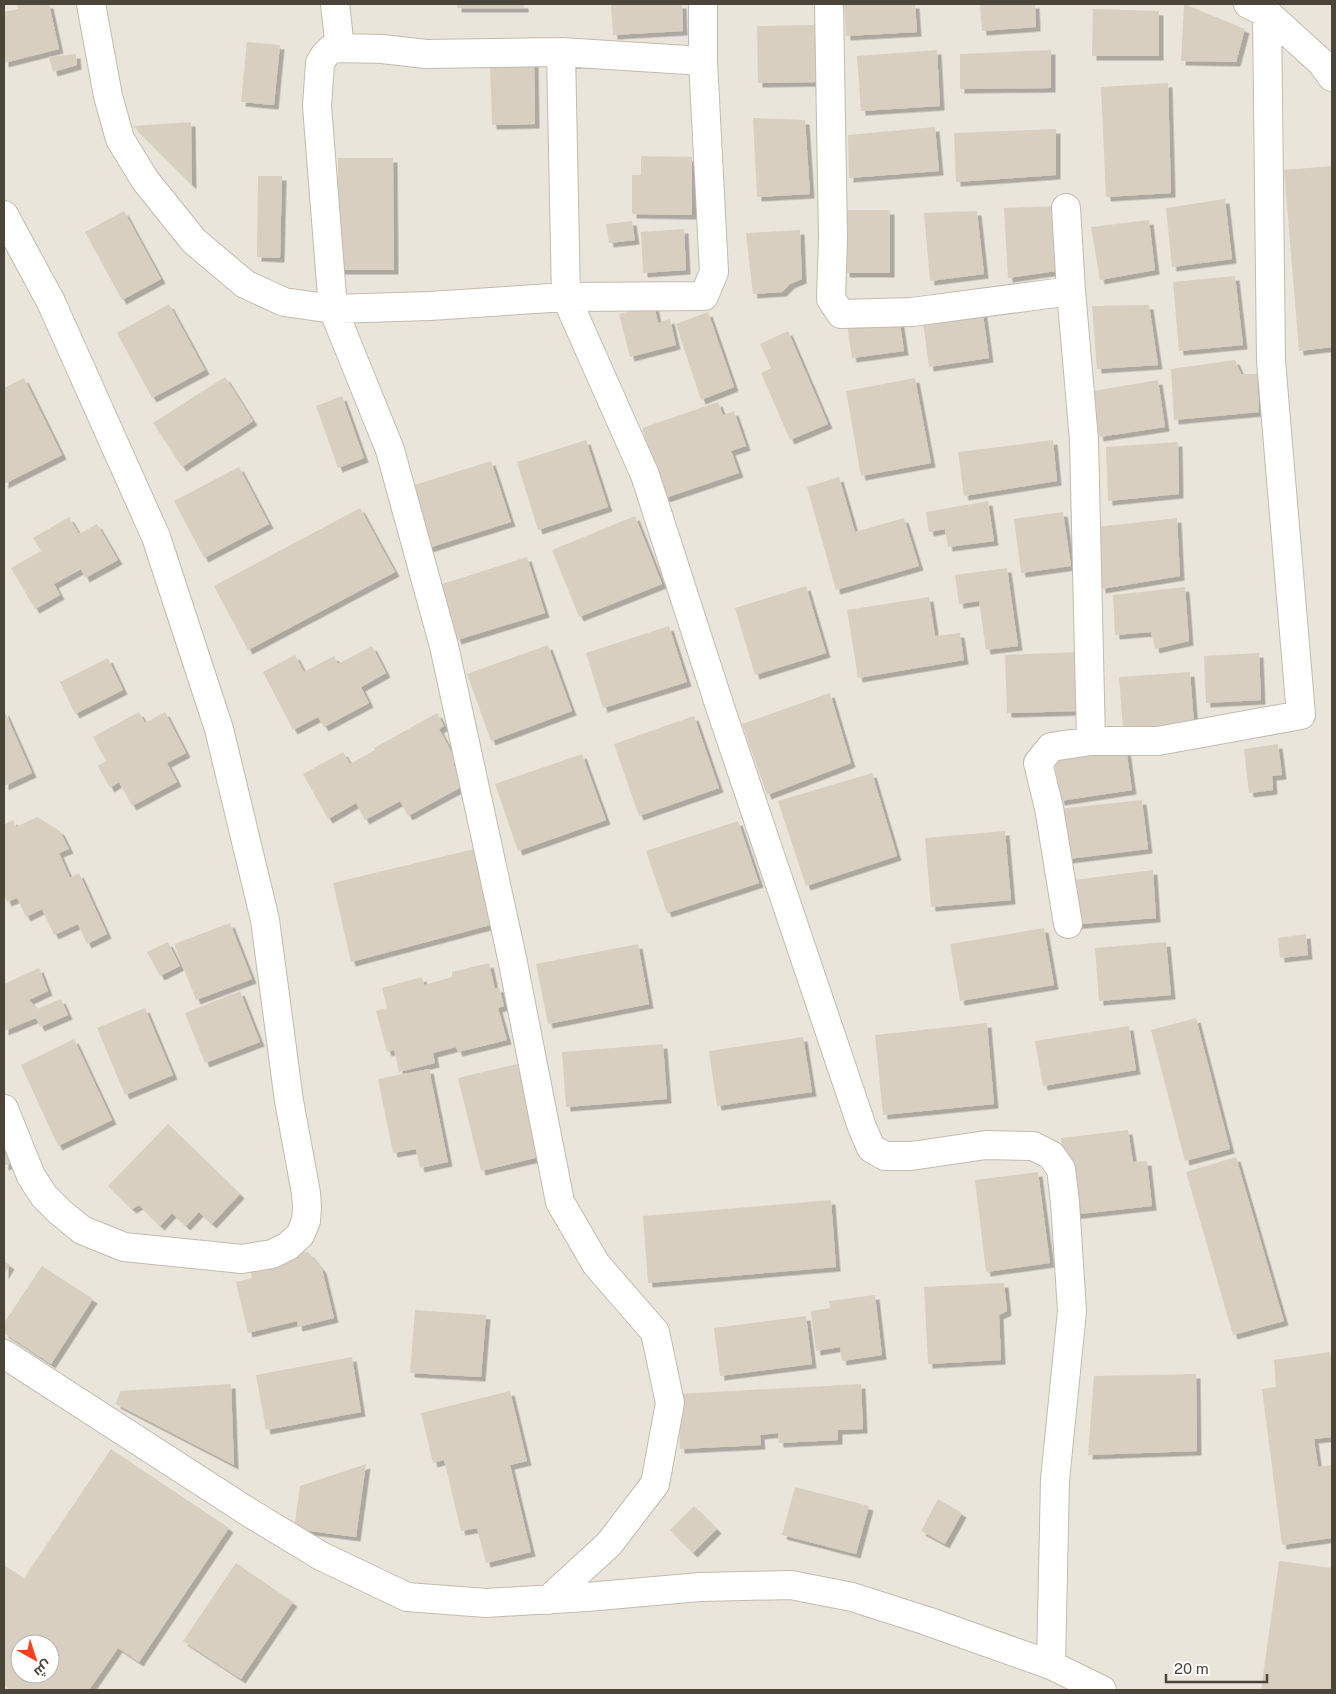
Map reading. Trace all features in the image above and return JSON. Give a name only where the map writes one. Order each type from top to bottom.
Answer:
[{"type":"street","points":[[91,4],[108,96],[120,138],[151,188],[194,241],[245,284],[284,302],[333,309],[430,306],[566,297],[704,296],[714,272],[703,61],[703,4]]},
{"type":"street","points":[[334,4],[340,48]]},
{"type":"street","points":[[829,4],[833,238],[831,299],[841,314],[912,312],[1071,291]]},
{"type":"street","points":[[1257,8],[1322,63],[1332,77]]},
{"type":"street","points":[[1068,924],[1049,808],[1038,763],[1051,746],[1090,742],[1158,741],[1301,716],[1271,361],[1257,8]]},
{"type":"street","points":[[548,1600],[609,1544],[655,1484],[670,1402],[655,1332],[596,1264],[560,1202],[512,958],[444,646],[390,450],[333,309],[317,106],[320,64],[325,55],[331,50],[340,48],[382,49],[426,54],[561,52],[703,61]]},
{"type":"street","points":[[561,52],[566,297],[645,475],[720,707],[871,1148],[885,1156],[911,1156],[986,1146],[1033,1146],[1051,1155],[1061,1169],[1072,1311],[1055,1480],[1051,1665]]},
{"type":"street","points":[[1066,208],[1084,440],[1090,742]]},
{"type":"street","points":[[4,215],[51,302],[156,537],[219,729],[265,920],[288,1101],[306,1193],[306,1221],[300,1235],[288,1246],[272,1254],[242,1259],[124,1247],[82,1230],[44,1196],[31,1176],[4,1109]]},
{"type":"street","points":[[4,1354],[250,1513],[321,1556],[407,1597],[486,1603],[587,1597],[700,1586],[791,1585],[852,1597],[927,1621],[1051,1665],[1102,1690]]},
{"type":"shaded area","points":[[4,4],[1332,4],[1332,1690],[4,1690]]},
{"type":"building","points":[[17,4],[49,4],[59,49],[4,63],[4,12],[18,9]]},
{"type":"building","points":[[457,4],[524,4],[524,8],[457,8]]},
{"type":"building","points":[[611,4],[682,4],[683,31],[613,35]]},
{"type":"building","points":[[844,4],[915,4],[917,32],[846,36]]},
{"type":"building","points":[[980,4],[1035,4],[1036,27],[982,31]]},
{"type":"building","points":[[1184,4],[1245,29],[1236,62],[1181,61]]},
{"type":"building","points":[[1093,9],[1159,11],[1159,56],[1092,56]]},
{"type":"building","points":[[817,25],[818,82],[758,83],[757,26]]},
{"type":"building","points":[[247,42],[280,45],[274,105],[241,102]]},
{"type":"building","points":[[937,50],[940,106],[861,111],[857,56]]},
{"type":"building","points":[[1051,50],[1051,88],[960,89],[960,54]]},
{"type":"building","points":[[76,54],[77,65],[53,72],[49,57]]},
{"type":"building","points":[[534,58],[535,124],[492,125],[490,59]]},
{"type":"building","points":[[1168,83],[1171,193],[1106,197],[1101,87]]},
{"type":"building","points":[[753,118],[805,120],[810,194],[757,197]]},
{"type":"building","points":[[191,122],[192,185],[133,126]]},
{"type":"building","points":[[935,127],[939,171],[849,178],[848,135]]},
{"type":"building","points":[[1056,129],[1056,175],[956,182],[954,133]]},
{"type":"building","points":[[641,156],[692,157],[692,215],[632,214],[632,175],[641,175]]},
{"type":"building","points":[[338,158],[393,158],[394,270],[338,270]]},
{"type":"building","points":[[1332,166],[1332,347],[1299,351],[1284,170]]},
{"type":"building","points":[[258,176],[282,176],[280,258],[257,257]]},
{"type":"building","points":[[1225,199],[1232,259],[1172,267],[1166,208]]},
{"type":"building","points":[[1057,206],[1056,271],[1008,278],[1004,208]]},
{"type":"building","points":[[845,210],[890,210],[890,273],[845,273]]},
{"type":"building","points":[[124,211],[161,279],[122,300],[85,232]]},
{"type":"building","points":[[977,211],[984,274],[930,281],[924,213]]},
{"type":"building","points":[[1149,220],[1155,270],[1100,280],[1091,227]]},
{"type":"building","points":[[632,221],[635,240],[609,243],[606,224]]},
{"type":"building","points":[[684,229],[686,270],[643,273],[641,232]]},
{"type":"building","points":[[800,230],[802,279],[790,284],[782,292],[753,294],[746,233]]},
{"type":"building","points":[[1235,276],[1243,345],[1179,351],[1173,282]]},
{"type":"building","points":[[169,304],[205,370],[152,398],[117,333]]},
{"type":"building","points":[[654,305],[658,323],[670,319],[676,345],[630,357],[619,314]]},
{"type":"building","points":[[1149,305],[1158,365],[1097,369],[1092,306]]},
{"type":"building","points":[[982,307],[989,358],[929,367],[922,315]]},
{"type":"building","points":[[708,312],[734,387],[701,400],[676,324]]},
{"type":"building","points":[[899,317],[904,351],[852,358],[847,325]]},
{"type":"building","points":[[788,331],[828,424],[790,440],[761,373],[771,368],[760,344]]},
{"type":"building","points":[[1235,360],[1241,374],[1257,374],[1259,412],[1174,420],[1171,369]]},
{"type":"building","points":[[225,377],[253,421],[182,467],[153,423]]},
{"type":"building","points":[[24,378],[62,455],[4,484],[4,388]]},
{"type":"building","points":[[915,378],[931,463],[861,476],[846,391]]},
{"type":"building","points":[[1158,380],[1165,427],[1099,437],[1093,391]]},
{"type":"building","points":[[342,396],[364,458],[338,468],[316,406]]},
{"type":"building","points":[[718,402],[723,415],[734,411],[746,446],[731,451],[739,473],[665,498],[642,428]]},
{"type":"building","points":[[586,440],[608,507],[538,530],[517,462]]},
{"type":"building","points":[[1053,440],[1057,481],[964,496],[958,452]]},
{"type":"building","points":[[1178,442],[1179,494],[1108,501],[1106,447]]},
{"type":"building","points":[[491,461],[511,522],[428,548],[408,487]]},
{"type":"building","points":[[239,467],[269,524],[204,558],[174,501]]},
{"type":"building","points":[[839,477],[855,532],[904,518],[919,566],[836,590],[807,487]]},
{"type":"building","points":[[988,501],[994,541],[948,547],[945,529],[929,532],[926,512]]},
{"type":"building","points":[[360,508],[395,572],[248,650],[214,586]]},
{"type":"building","points":[[1063,512],[1071,566],[1021,573],[1014,519]]},
{"type":"building","points":[[635,516],[662,584],[579,617],[552,550]]},
{"type":"building","points":[[69,517],[79,534],[97,524],[118,560],[85,578],[81,569],[54,584],[60,595],[35,609],[11,568],[41,551],[33,538]]},
{"type":"building","points":[[1177,518],[1180,576],[1101,589],[1097,527]]},
{"type":"building","points":[[527,557],[545,613],[457,640],[439,585]]},
{"type":"building","points":[[1007,568],[1018,646],[986,650],[979,601],[959,604],[955,575]]},
{"type":"building","points":[[806,586],[826,653],[755,675],[735,608]]},
{"type":"building","points":[[1185,587],[1189,641],[1155,649],[1151,632],[1115,635],[1113,595]]},
{"type":"building","points":[[929,597],[935,636],[960,633],[964,660],[858,678],[847,610]]},
{"type":"building","points":[[669,626],[687,682],[603,708],[586,653]]},
{"type":"building","points":[[548,645],[572,711],[491,741],[467,674]]},
{"type":"building","points":[[372,646],[386,673],[361,687],[369,703],[324,727],[318,717],[293,730],[263,672],[295,655],[304,672],[334,656],[338,664]]},
{"type":"building","points":[[1078,652],[1081,711],[1007,713],[1005,655]]},
{"type":"building","points":[[1259,653],[1261,700],[1206,703],[1204,656]]},
{"type":"building","points":[[108,658],[123,690],[75,714],[60,682]]},
{"type":"building","points":[[1190,672],[1194,724],[1123,730],[1119,677]]},
{"type":"building","points":[[830,693],[851,763],[767,795],[742,724]]},
{"type":"building","points":[[4,710],[32,773],[4,786]]},
{"type":"building","points":[[139,712],[145,723],[165,712],[186,753],[167,763],[177,782],[132,806],[119,782],[110,788],[98,766],[106,761],[93,737]]},
{"type":"building","points":[[437,713],[444,726],[439,729],[457,762],[453,764],[465,785],[408,816],[400,801],[365,820],[356,803],[328,819],[303,774],[343,752],[350,764],[375,750],[374,748]]},
{"type":"building","points":[[694,716],[719,788],[639,816],[614,744]]},
{"type":"building","points":[[1278,744],[1282,775],[1272,776],[1273,790],[1249,793],[1244,749]]},
{"type":"building","points":[[1126,748],[1132,790],[1060,801],[1054,759]]},
{"type":"building","points":[[582,754],[606,820],[518,851],[495,784]]},
{"type":"building","points":[[872,773],[897,856],[806,886],[778,801]]},
{"type":"building","points":[[1142,800],[1148,849],[1068,859],[1059,809]]},
{"type":"building","points":[[37,817],[60,831],[69,849],[59,853],[70,878],[79,873],[107,934],[87,944],[78,924],[54,935],[42,909],[26,917],[17,898],[7,902],[4,894],[4,825],[13,820],[16,827]]},
{"type":"building","points":[[738,821],[759,883],[667,913],[646,851]]},
{"type":"building","points":[[1005,831],[1011,900],[931,907],[925,838]]},
{"type":"building","points":[[482,847],[498,923],[351,962],[333,883]]},
{"type":"building","points":[[1153,870],[1156,918],[1069,925],[1066,881]]},
{"type":"building","points":[[230,923],[252,979],[196,1000],[174,944]]},
{"type":"building","points":[[1044,928],[1054,985],[960,1001],[950,944]]},
{"type":"building","points":[[1306,934],[1308,955],[1280,958],[1278,938]]},
{"type":"building","points":[[168,942],[180,966],[160,976],[147,952]]},
{"type":"building","points":[[1166,942],[1171,995],[1099,1001],[1095,948]]},
{"type":"building","points":[[638,944],[649,1004],[548,1024],[536,964]]},
{"type":"building","points":[[489,963],[495,989],[499,987],[504,1006],[498,1008],[507,1040],[458,1052],[456,1047],[433,1053],[435,1063],[399,1072],[394,1050],[387,1052],[376,1011],[387,1008],[382,988],[422,977],[424,985],[452,977],[452,972]]},
{"type":"building","points":[[39,968],[48,991],[29,1000],[37,1009],[61,999],[68,1015],[40,1027],[36,1018],[4,1031],[4,984]]},
{"type":"building","points":[[240,991],[260,1042],[205,1063],[185,1013]]},
{"type":"building","points":[[145,1008],[173,1075],[125,1095],[97,1028]]},
{"type":"building","points":[[1196,1018],[1230,1149],[1185,1161],[1151,1030]]},
{"type":"building","points":[[987,1023],[994,1104],[883,1115],[875,1035]]},
{"type":"building","points":[[1129,1026],[1136,1070],[1043,1086],[1035,1041]]},
{"type":"building","points":[[803,1037],[812,1092],[717,1106],[709,1051]]},
{"type":"building","points":[[74,1039],[112,1120],[58,1146],[21,1065]]},
{"type":"building","points":[[663,1044],[667,1099],[566,1107],[562,1052]]},
{"type":"building","points":[[521,1063],[543,1156],[481,1171],[458,1078]]},
{"type":"building","points":[[429,1069],[448,1162],[420,1168],[416,1149],[393,1153],[378,1079]]},
{"type":"building","points":[[168,1124],[240,1194],[212,1224],[199,1212],[186,1226],[172,1213],[160,1226],[139,1205],[132,1209],[108,1186]]},
{"type":"building","points":[[1128,1130],[1133,1162],[1147,1161],[1152,1206],[1071,1215],[1061,1138]]},
{"type":"building","points":[[4,1131],[16,1161],[4,1166]]},
{"type":"building","points":[[1236,1157],[1284,1321],[1233,1335],[1186,1172]]},
{"type":"building","points":[[1038,1172],[1050,1263],[986,1272],[975,1180]]},
{"type":"building","points":[[831,1200],[836,1267],[648,1283],[643,1216]]},
{"type":"building","points":[[300,1250],[309,1253],[322,1269],[334,1318],[298,1327],[297,1321],[248,1333],[236,1282],[252,1278],[250,1268]]},
{"type":"building","points":[[4,1261],[10,1265],[4,1275]]},
{"type":"building","points":[[42,1266],[93,1299],[51,1364],[4,1333],[4,1323]]},
{"type":"building","points":[[1004,1283],[1007,1311],[999,1315],[1001,1360],[928,1364],[924,1287]]},
{"type":"building","points":[[875,1295],[882,1355],[842,1361],[840,1347],[816,1351],[811,1311],[830,1308],[829,1301]]},
{"type":"building","points":[[415,1310],[486,1315],[481,1377],[410,1373]]},
{"type":"building","points":[[806,1316],[812,1364],[720,1376],[714,1328]]},
{"type":"building","points":[[1330,1352],[1332,1367],[1332,1437],[1314,1439],[1318,1467],[1332,1465],[1332,1538],[1282,1545],[1262,1389],[1276,1387],[1274,1360]]},
{"type":"building","points":[[352,1357],[361,1412],[266,1430],[256,1375]]},
{"type":"building","points":[[1196,1374],[1197,1451],[1088,1455],[1094,1376]]},
{"type":"building","points":[[231,1384],[234,1465],[116,1404],[120,1391]]},
{"type":"building","points":[[861,1384],[863,1429],[838,1430],[838,1440],[779,1443],[778,1433],[760,1435],[761,1445],[680,1449],[677,1394]]},
{"type":"building","points":[[510,1391],[527,1461],[510,1465],[531,1552],[486,1563],[477,1528],[461,1531],[444,1460],[433,1463],[421,1413]]},
{"type":"building","points":[[111,1449],[229,1528],[139,1662],[118,1648],[89,1690],[10,1690],[4,1685],[4,1565],[24,1578]]},
{"type":"building","points":[[366,1464],[356,1537],[294,1529],[300,1486]]},
{"type":"building","points":[[795,1487],[869,1506],[856,1554],[782,1535]]},
{"type":"building","points":[[938,1499],[962,1513],[945,1544],[921,1531]]},
{"type":"building","points":[[694,1506],[717,1529],[693,1553],[670,1530]]},
{"type":"building","points":[[1279,1561],[1332,1568],[1332,1690],[1261,1690]]},
{"type":"building","points":[[236,1563],[293,1602],[241,1679],[183,1641]]}]
